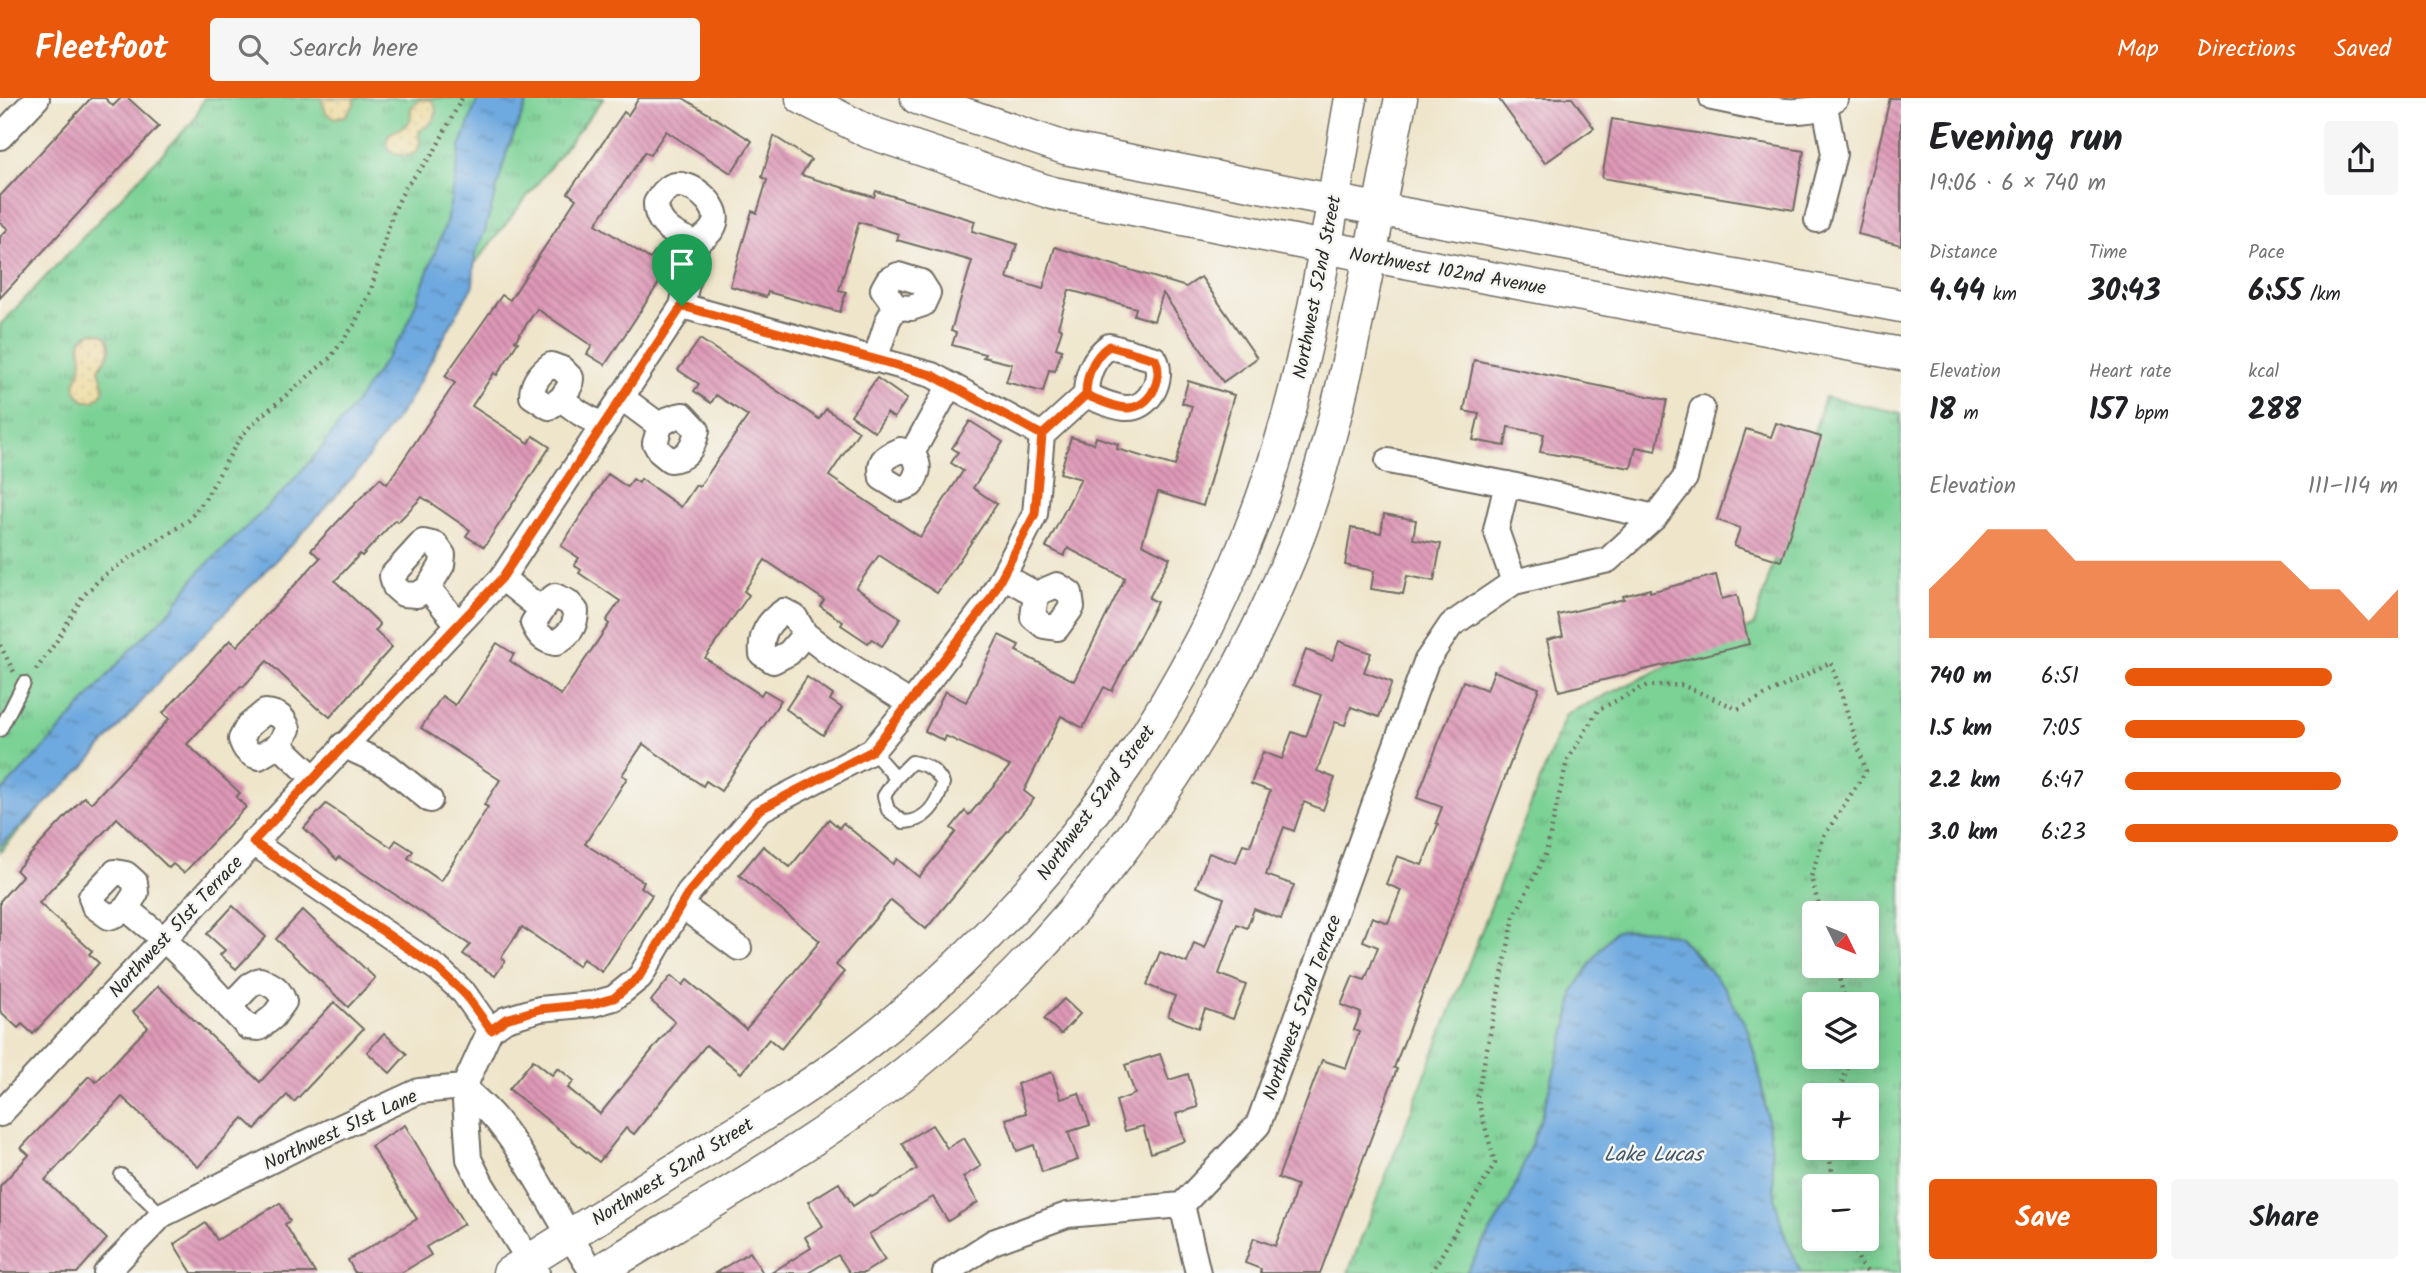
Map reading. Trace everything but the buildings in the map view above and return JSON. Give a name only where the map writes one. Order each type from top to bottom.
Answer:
[{"type":"street","points":[[0,137],[37,98]]},
{"type":"street","name":"Northwest 102nd Avenue","points":[[802,98],[869,131],[1052,193],[1370,256],[1901,354]]},
{"type":"street","points":[[917,98],[1065,148],[1901,306]]},
{"type":"street","name":"Northwest 52nd Street","points":[[525,1269],[568,1236],[807,1087],[867,1043],[961,962],[1000,924],[1064,850],[1128,764],[1186,667],[1238,559],[1271,473],[1301,368],[1351,98]]},
{"type":"street","points":[[464,1087],[496,1119],[513,1141],[568,1236],[594,1273],[853,1111],[933,1050],[994,995],[1057,930],[1128,843],[1163,795],[1230,686],[1277,589],[1311,502],[1343,385],[1401,98]]},
{"type":"street","points":[[1712,98],[1784,110],[1815,110],[1830,102],[1834,154],[1817,220]]},
{"type":"street","points":[[696,243],[682,306],[932,375],[1042,435]]},
{"type":"street","name":"Northwest 51st Terrace","points":[[4,1101],[163,939],[502,578],[682,306]]},
{"type":"street","points":[[875,360],[888,320],[897,307]]},
{"type":"street","points":[[912,453],[950,385]]},
{"type":"street","points":[[525,1269],[468,1159],[464,1087],[491,1030],[506,1019],[540,1009],[593,1004],[614,998],[639,977],[689,892],[759,810],[872,751],[989,601],[1035,514],[1042,435],[1086,395]]},
{"type":"street","points":[[621,397],[660,425]]},
{"type":"street","points":[[561,399],[603,426]]},
{"type":"street","name":"Northwest 52nd Terrace","points":[[1182,1205],[1258,1125],[1426,662],[1451,625],[1514,582],[1608,560],[1655,517],[1685,478],[1702,408]]},
{"type":"street","points":[[1388,461],[1655,517]]},
{"type":"street","points":[[1507,484],[1496,530],[1514,582]]},
{"type":"street","points":[[1003,576],[1036,594]]},
{"type":"street","points":[[502,578],[542,610]]},
{"type":"street","points":[[428,587],[458,624]]},
{"type":"street","points":[[805,634],[828,652],[911,704]]},
{"type":"street","points":[[279,745],[313,777]]},
{"type":"street","points":[[343,745],[387,766],[430,800]]},
{"type":"street","points":[[253,842],[438,969],[464,993],[491,1030]]},
{"type":"street","points":[[681,905],[739,948]]},
{"type":"street","points":[[126,908],[163,939],[229,1007]]},
{"type":"street","points":[[961,962],[994,995]]},
{"type":"street","name":"Northwest 51st Lane","points":[[106,1273],[162,1215],[419,1091],[464,1087]]},
{"type":"street","points":[[945,1273],[993,1242],[1067,1215],[1182,1205],[1198,1273]]},
{"type":"lane","points":[[0,730],[23,683]]},
{"type":"lane","points":[[872,751],[896,778]]},
{"type":"lane","points":[[912,762],[927,765],[936,771],[943,783],[940,797],[924,816],[913,822],[903,822],[888,810],[884,796],[896,778],[912,762]]},
{"type":"lane","points":[[121,1175],[162,1215]]},
{"type":"path","points":[[0,645],[16,679],[23,683],[56,642],[83,596],[104,575],[189,520],[205,499],[238,441],[252,424],[330,358],[354,324],[371,290],[393,215],[405,188],[434,152],[462,98]]},
{"type":"path","points":[[1431,1273],[1495,1163],[1477,1097],[1514,918],[1546,853],[1567,761],[1598,710],[1645,687],[1682,685],[1738,709],[1832,662],[1866,771],[1820,846],[1811,877],[1817,901]]},
{"type":"path","points":[[1855,1251],[1868,1273]]},
{"type":"green space","points":[[204,98],[604,98],[107,735],[0,852],[0,325],[194,120]]},
{"type":"green space","points":[[1825,397],[1901,413],[1901,1273],[1801,1273],[1783,1231],[1775,1199],[1770,1136],[1759,1070],[1747,1028],[1703,961],[1678,936],[1644,929],[1615,931],[1574,990],[1568,1024],[1539,1124],[1510,1199],[1466,1273],[1348,1273],[1566,714],[1754,625]]},
{"type":"sand","points":[[321,98],[354,98],[354,105],[345,116],[335,118],[326,113]]},
{"type":"sand","points":[[421,99],[434,103],[435,117],[419,131],[420,143],[415,153],[405,156],[395,153],[387,147],[388,136],[408,124],[411,108]]},
{"type":"sand","points":[[93,332],[104,334],[110,348],[99,369],[104,386],[102,393],[94,401],[85,401],[75,388],[82,359],[80,342]]},
{"type":"water","points":[[478,98],[529,98],[508,148],[485,231],[475,254],[473,285],[407,404],[358,471],[305,530],[171,668],[83,768],[0,846],[0,793],[55,736],[129,651],[172,609],[199,572],[285,490],[352,408],[405,331],[445,226],[460,147]]},
{"type":"water","name":"Lake Lucas","points":[[1644,929],[1678,936],[1725,988],[1747,1028],[1759,1070],[1770,1136],[1775,1199],[1783,1231],[1801,1273],[1466,1273],[1510,1199],[1539,1124],[1568,1024],[1574,990],[1615,931]]},
{"type":"route","points":[[682,306],[502,578],[253,842],[438,969],[464,993],[491,1030],[506,1019],[540,1009],[593,1004],[614,998],[639,977],[689,892],[759,810],[872,751],[989,601],[1003,576],[1035,514],[1042,435],[1086,395],[1126,408],[1143,404],[1156,387],[1160,369],[1155,359],[1109,346],[1094,361],[1086,382],[1086,395],[1042,435],[932,375],[682,306]]}]
